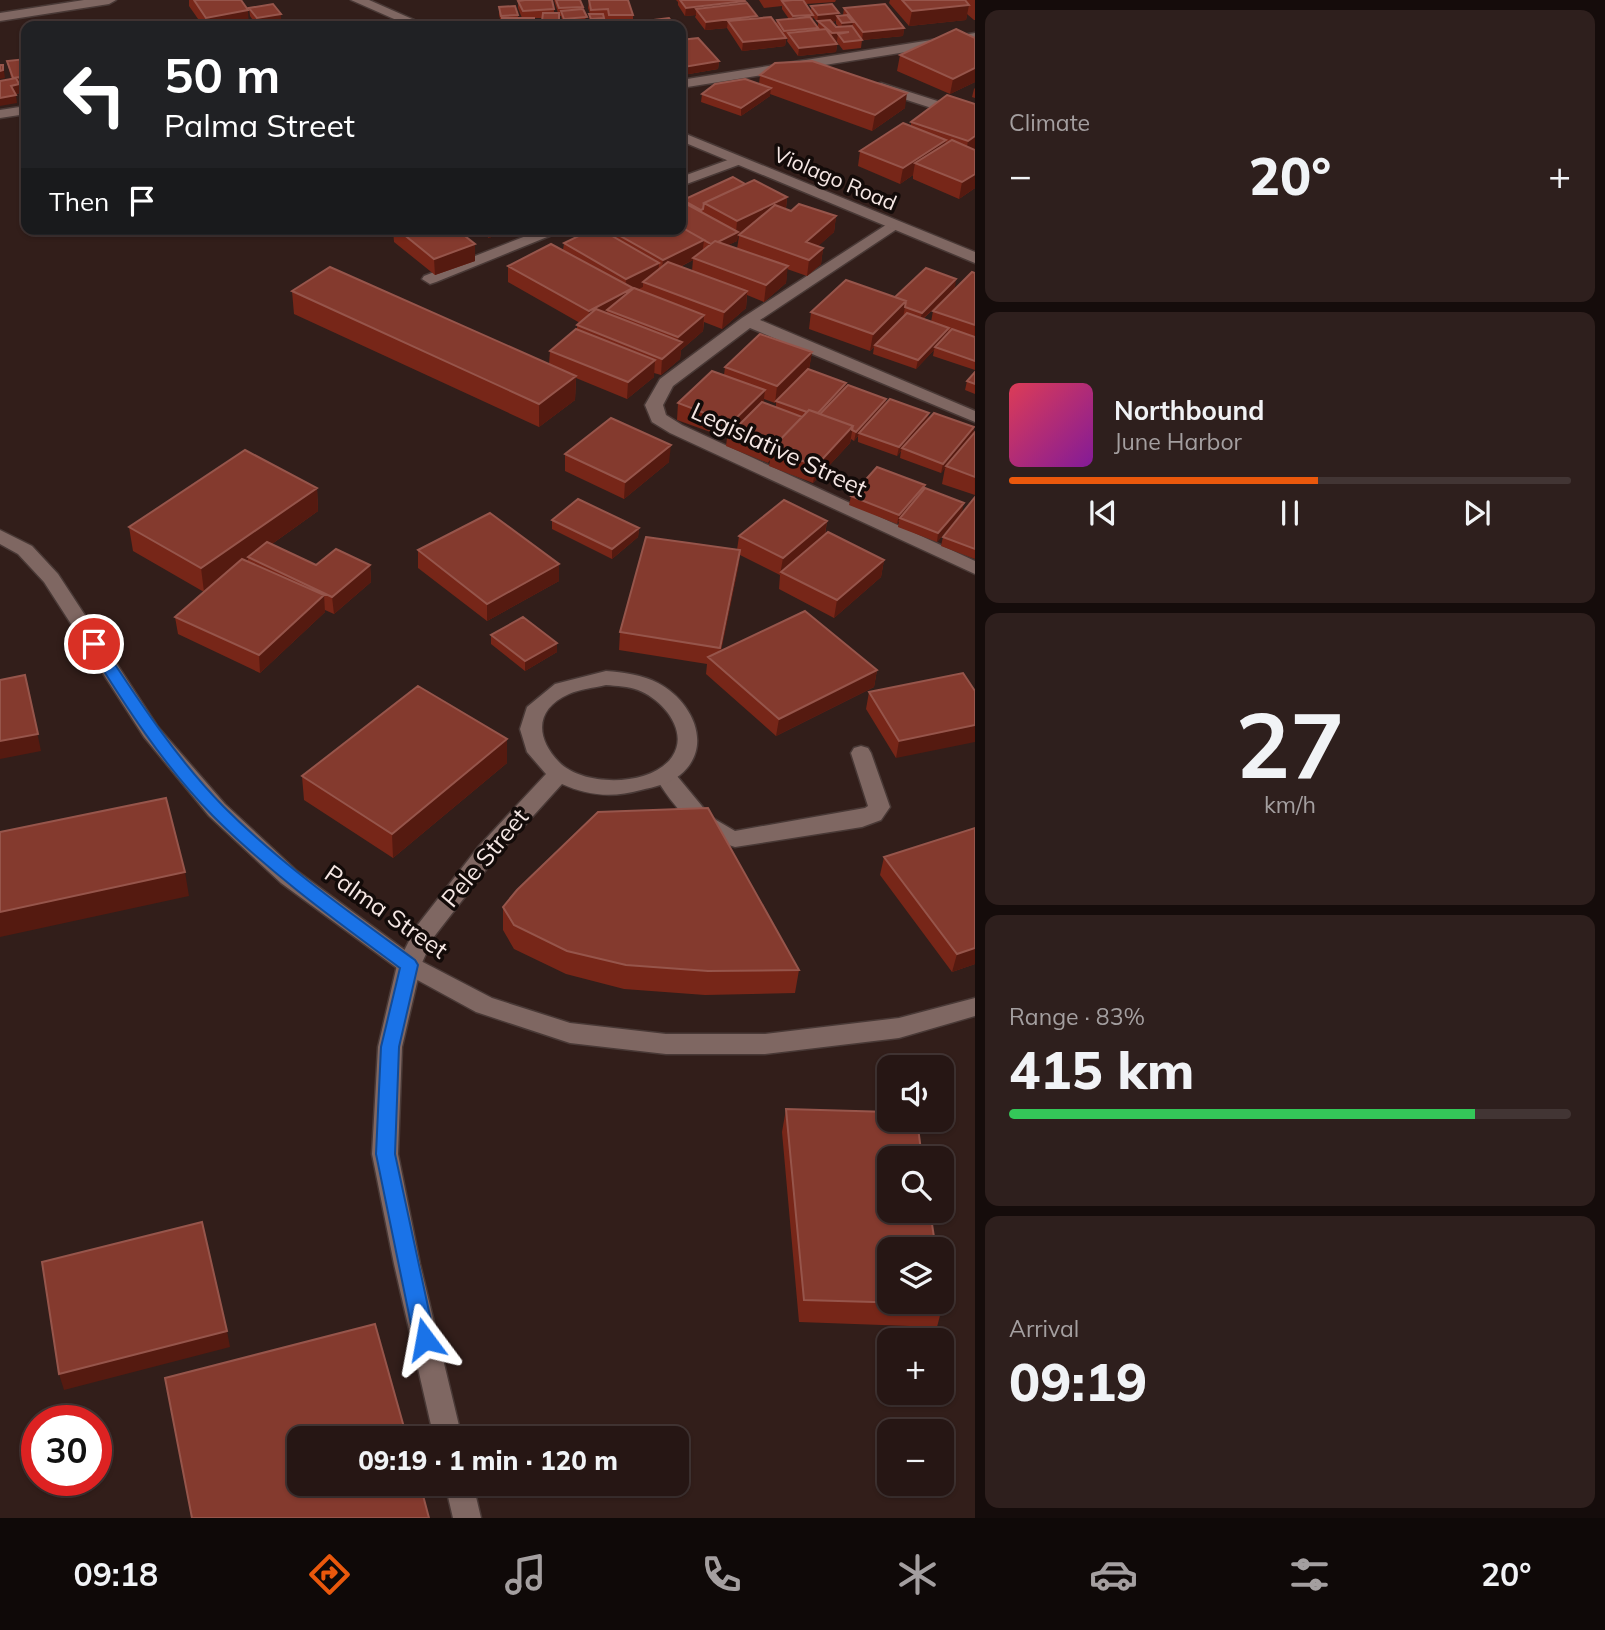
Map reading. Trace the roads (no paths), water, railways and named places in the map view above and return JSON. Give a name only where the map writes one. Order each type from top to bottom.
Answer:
[{"type":"street","points":[[0,17],[109,0]]},
{"type":"street","points":[[358,0],[406,21]]},
{"type":"street","points":[[686,83],[975,37]]},
{"type":"street","points":[[811,64],[836,72]]},
{"type":"street","points":[[862,80],[975,118]]},
{"type":"street","points":[[0,114],[21,111]]},
{"type":"street","name":"Violago Road","points":[[686,138],[892,226],[975,258]]},
{"type":"street","points":[[686,180],[736,160]]},
{"type":"street","name":"Legislative Street","points":[[892,226],[748,321],[666,383],[654,405],[658,418],[676,429],[975,568]]},
{"type":"street","points":[[430,279],[544,235]]},
{"type":"street","points":[[748,321],[975,417]]},
{"type":"street","name":"Palma Street","points":[[0,536],[24,550],[51,578],[151,732],[217,810],[289,877],[409,965],[484,1005],[570,1033],[666,1044],[765,1044],[899,1028],[975,1007]]},
{"type":"street","points":[[606,677],[651,687],[669,699],[682,713],[689,730],[688,746],[680,762],[665,775],[624,789],[578,784],[558,775],[541,761],[532,745],[528,729],[533,712],[544,698],[561,687],[582,680],[606,677]]},
{"type":"street","points":[[665,775],[705,827],[719,835],[735,839],[862,819],[873,814],[879,807],[861,753]]},
{"type":"street","name":"Pele Street","points":[[445,1426],[407,1264],[386,1154],[390,1047],[409,965],[424,933],[454,892],[558,775]]},
{"type":"street","points":[[462,1496],[467,1518]]}]
